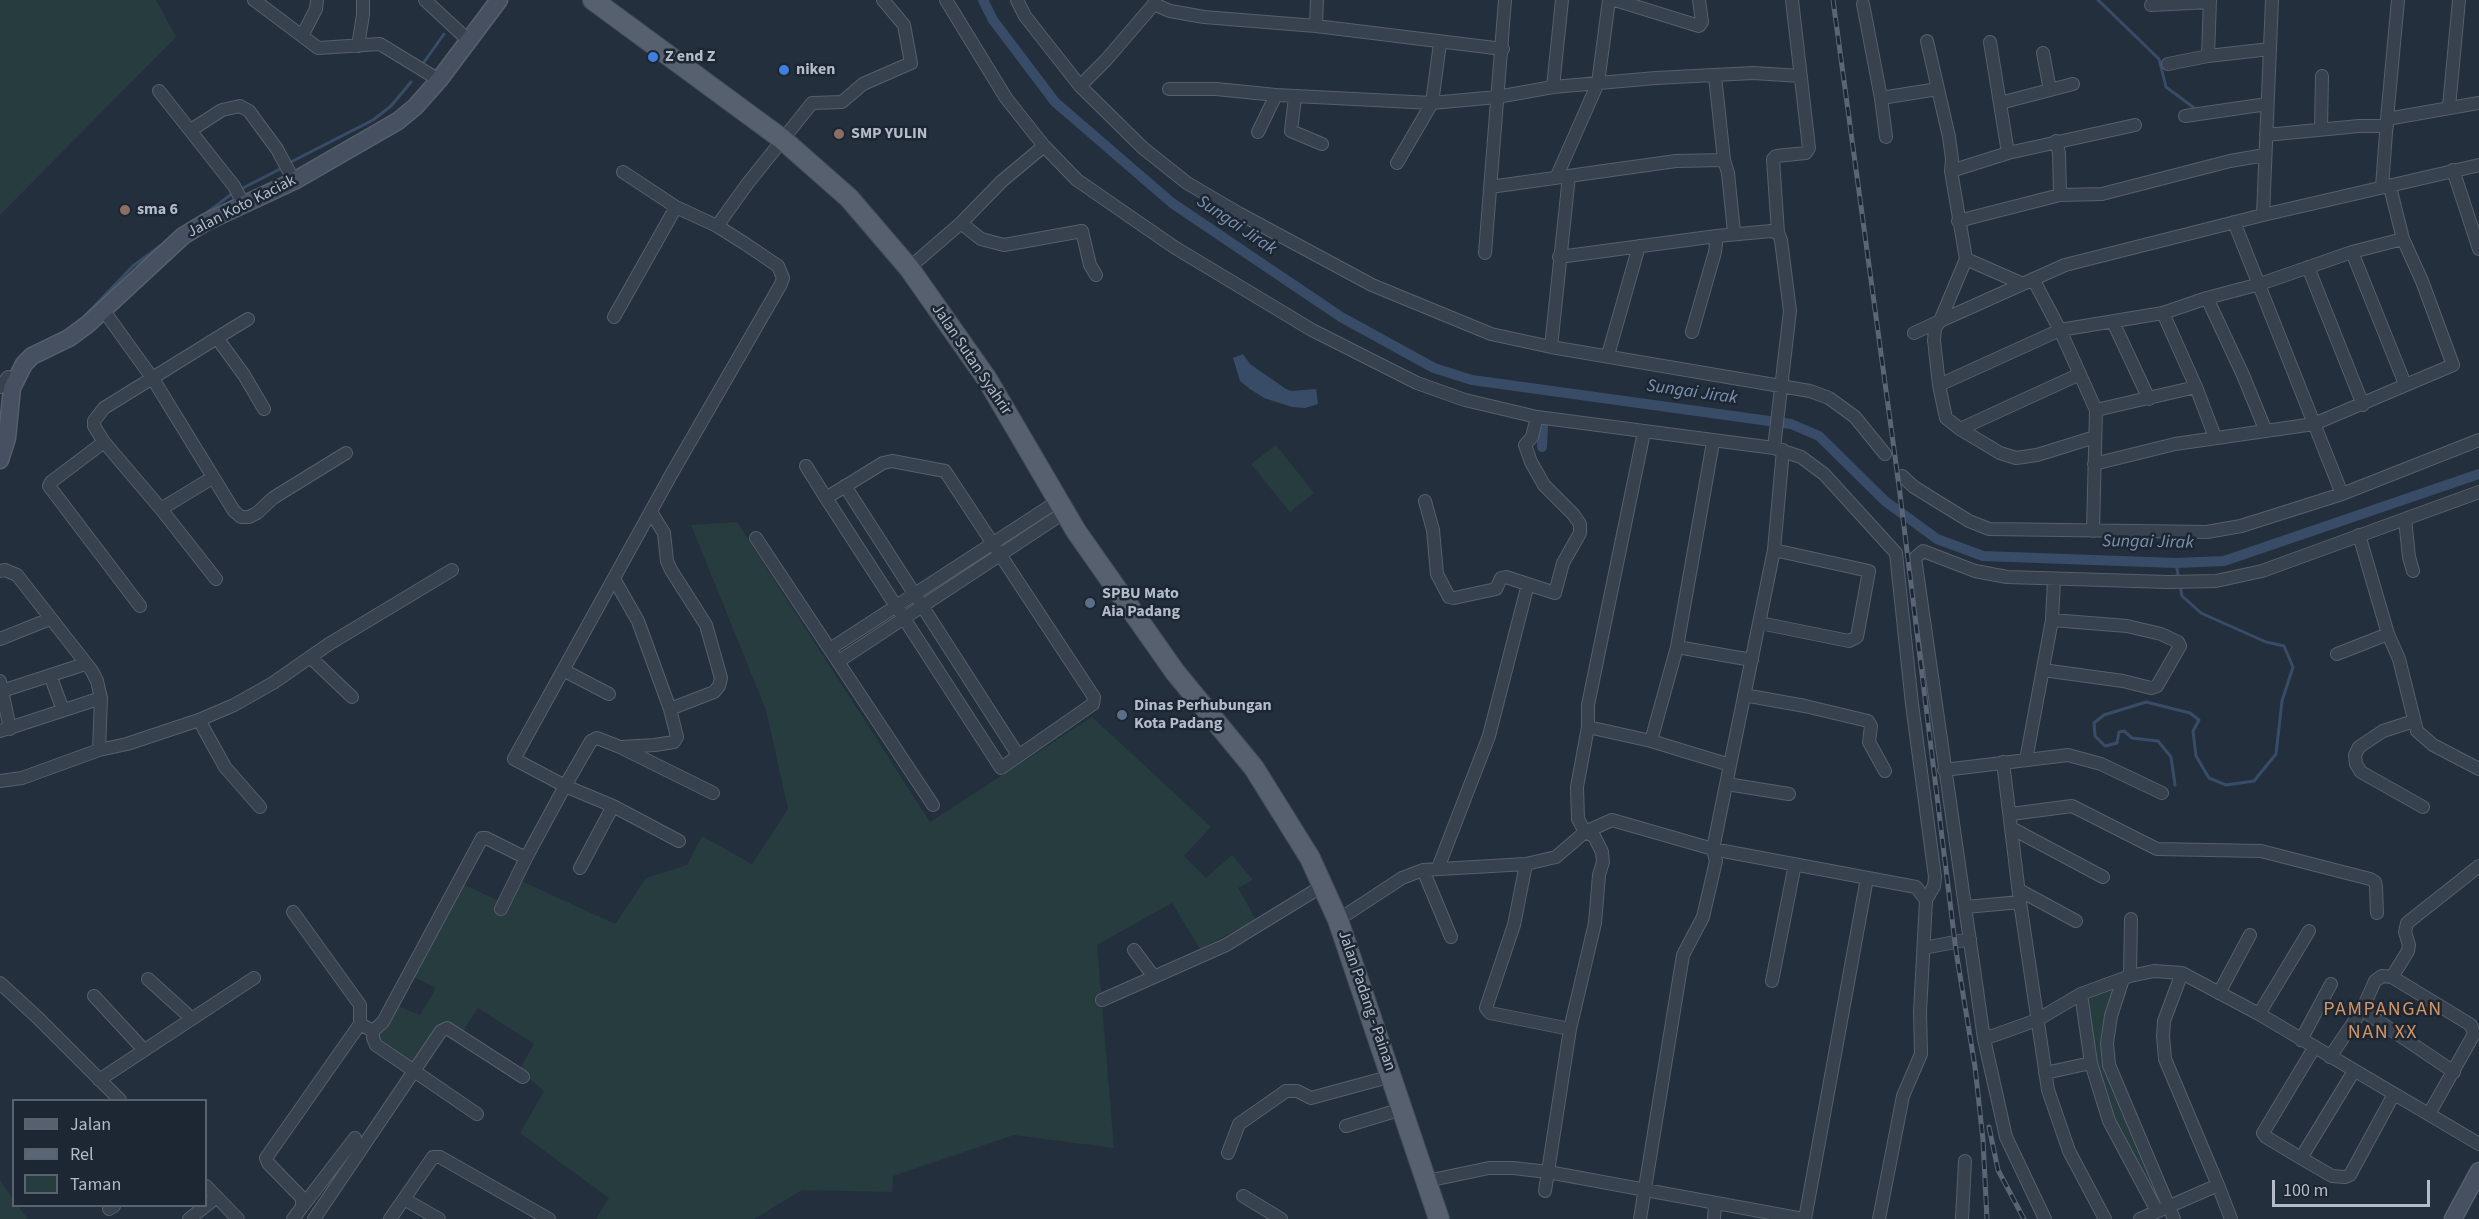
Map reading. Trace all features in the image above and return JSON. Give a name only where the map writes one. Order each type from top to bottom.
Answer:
[{"type":"main road","name":"Jalan Sutan Syahrir","points":[[602,2],[782,140],[849,198],[909,268],[987,379],[1062,507],[1162,654],[1254,768],[1270,792]]},
{"type":"main road","name":"Jalan Padang - Painan","points":[[1270,792],[1310,858],[1338,920],[1439,1219]]},
{"type":"street","points":[[254,0],[318,48],[382,45],[436,78]]},
{"type":"street","points":[[302,36],[316,9],[317,0]]},
{"type":"street","points":[[358,46],[363,0]]},
{"type":"street","points":[[425,0],[468,40]]},
{"type":"street","name":"Jalan Koto Kaciak","points":[[0,460],[7,438],[9,380],[32,356],[69,338],[104,310],[183,236],[240,195],[293,178],[398,121],[415,107],[499,0]]},
{"type":"street","points":[[717,226],[812,103],[842,102],[863,84],[912,63],[904,25],[883,0]]},
{"type":"street","points":[[946,0],[1006,98],[1044,146],[1077,180],[1174,248],[1312,330],[1417,383],[1465,400],[1538,417],[1777,447],[1801,457],[1824,474],[1896,552],[1912,704],[1935,877],[1934,886],[1926,900],[1920,1012],[1922,1054],[1904,1096],[1879,1219]]},
{"type":"street","points":[[1017,0],[1025,16],[1080,86],[1143,148],[1187,183],[1372,285],[1491,334],[1781,389],[1810,391],[1829,398],[1855,417],[1886,454]]},
{"type":"street","points":[[1316,26],[1317,0]]},
{"type":"street","points":[[1485,253],[1503,49],[1505,0]]},
{"type":"street","points":[[1553,87],[1562,0]]},
{"type":"street","points":[[1556,178],[1598,83],[1609,0]]},
{"type":"street","points":[[1615,0],[1633,2],[1699,26],[1702,22],[1699,0]]},
{"type":"street","points":[[1640,1219],[1643,1189],[1683,955],[1703,917],[1716,861],[1713,849],[1774,550],[1777,447],[1790,305],[1785,258],[1778,233],[1773,159],[1776,156],[1808,152],[1792,0]]},
{"type":"street","points":[[2263,214],[2272,0]]},
{"type":"street","points":[[2094,464],[2175,444],[2265,429],[2314,424],[2453,365],[2422,281],[2403,239],[2386,187],[2387,122],[2398,0]]},
{"type":"street","points":[[2448,108],[2459,0]]},
{"type":"street","points":[[2151,5],[2210,1],[2208,56]]},
{"type":"street","points":[[1080,86],[1106,60],[1154,2],[1170,11],[1204,17],[1316,26],[1503,49]]},
{"type":"street","points":[[1863,4],[1886,137]]},
{"type":"street","points":[[1927,41],[1952,159],[1951,171],[1966,259],[1935,328],[1934,340],[1939,385],[1946,418],[2000,453],[2016,458],[2037,455],[2095,437]]},
{"type":"street","points":[[1990,42],[2008,153]]},
{"type":"street","points":[[1397,163],[1432,103],[1440,43]]},
{"type":"street","points":[[2168,64],[2208,56],[2270,49]]},
{"type":"street","points":[[2043,53],[2050,90]]},
{"type":"street","points":[[1168,89],[1216,89],[1295,97],[1432,103],[1497,97],[1553,87],[1656,78],[1753,73],[1801,76]]},
{"type":"street","points":[[1715,75],[1734,232]]},
{"type":"street","points":[[2322,76],[2322,129]]},
{"type":"street","points":[[2000,103],[2073,84]]},
{"type":"street","points":[[1881,98],[1938,89]]},
{"type":"street","points":[[159,91],[240,195]]},
{"type":"street","points":[[1258,132],[1276,95]]},
{"type":"street","points":[[1295,97],[1291,131],[1322,144]]},
{"type":"street","points":[[2266,135],[2387,122],[2479,103]]},
{"type":"street","points":[[2193,115],[2267,104]]},
{"type":"street","points":[[190,130],[222,110],[240,106],[249,111],[277,149],[293,178]]},
{"type":"street","points":[[1951,171],[2008,153],[2135,124]]},
{"type":"street","points":[[2056,141],[2059,153],[2060,195]]},
{"type":"street","points":[[909,268],[961,223],[1002,181],[1044,146]]},
{"type":"street","points":[[1958,221],[2060,195],[2102,194],[2230,161],[2265,155]]},
{"type":"street","points":[[1490,188],[1676,161],[1724,160]]},
{"type":"street","points":[[1914,333],[2065,265],[2263,214],[2479,165]]},
{"type":"street","points":[[2453,170],[2479,249]]},
{"type":"street","points":[[623,172],[676,207],[717,226],[778,266],[782,271],[782,284],[651,512],[514,759],[565,786],[613,806],[679,841]]},
{"type":"street","points":[[1551,346],[1569,176]]},
{"type":"street","points":[[614,317],[676,207]]},
{"type":"street","points":[[2234,222],[2342,494]]},
{"type":"street","points":[[961,223],[981,239],[1004,245],[1083,231],[1090,265],[1096,275]]},
{"type":"street","points":[[1559,257],[1734,232],[1771,231],[1778,233]]},
{"type":"street","points":[[1692,332],[1715,252],[1717,236]]},
{"type":"street","points":[[1939,385],[2060,330],[2163,313],[2260,284],[2352,252],[2403,239]]},
{"type":"street","points":[[1608,355],[1639,246]]},
{"type":"street","points":[[2352,252],[2405,384]]},
{"type":"street","points":[[1966,259],[2028,282],[2060,330],[2096,410],[2093,531]]},
{"type":"street","points":[[2308,267],[2363,405]]},
{"type":"street","points":[[2207,298],[2265,429]]},
{"type":"street","points":[[104,310],[153,379],[212,478],[234,511],[241,517],[249,517],[257,513],[273,498],[346,453]]},
{"type":"street","points":[[2163,313],[2196,387],[2215,437]]},
{"type":"street","points":[[216,579],[104,442],[94,426],[97,415],[104,408],[248,319]]},
{"type":"street","points":[[2113,322],[2149,399]]},
{"type":"street","points":[[217,338],[244,375],[264,409]]},
{"type":"street","points":[[1960,429],[2080,374]]},
{"type":"street","points":[[2096,410],[2196,387]]},
{"type":"street","points":[[1425,501],[1433,530],[1437,574],[1449,597],[1454,598],[1496,589],[1501,578],[1506,577],[1555,593],[1563,563],[1580,533],[1580,524],[1544,485],[1531,462],[1525,445],[1532,437],[1538,417]]},
{"type":"street","points":[[1545,1191],[1570,1029],[1595,923],[1599,876],[1603,862],[1602,852],[1594,836],[1585,832],[1578,819],[1577,787],[1588,727],[1588,705],[1644,432]]},
{"type":"street","points":[[1902,476],[1914,488],[1979,526],[2000,530],[2206,532],[2241,526],[2342,494],[2479,440]]},
{"type":"street","points":[[104,442],[51,482],[49,486],[140,606]]},
{"type":"street","points":[[1651,741],[1677,647],[1712,448]]},
{"type":"street","points":[[806,466],[826,498],[1001,768],[1093,704],[1094,697],[945,471],[892,461],[883,463],[826,498]]},
{"type":"street","points":[[161,509],[212,478]]},
{"type":"street","points":[[845,486],[1018,755]]},
{"type":"street","points":[[2045,1219],[2006,1137],[1984,1039],[1915,558],[1923,551],[1963,568],[1987,574],[2054,579],[2216,581],[2262,571],[2479,492]]},
{"type":"street","points":[[830,649],[992,542],[1062,507]]},
{"type":"street","points":[[839,661],[1000,554],[1062,507]]},
{"type":"street","points":[[651,512],[664,533],[667,561],[671,570],[706,625],[721,678],[714,692],[670,709]]},
{"type":"street","points":[[2405,519],[2413,572]]},
{"type":"street","points":[[2359,535],[2388,634],[2399,659],[2417,731],[2424,739],[2479,769]]},
{"type":"street","points":[[756,538],[933,805]]},
{"type":"street","points":[[1760,623],[1849,641],[1857,637],[1869,571],[1774,550]]},
{"type":"street","points":[[0,571],[5,570],[17,575],[98,681],[101,698],[99,750]]},
{"type":"street","points":[[0,781],[22,778],[99,750],[127,744],[199,720],[234,705],[273,683],[310,657],[452,570]]},
{"type":"street","points":[[614,579],[638,621],[670,709],[677,737],[674,742],[620,747]]},
{"type":"street","points":[[2026,760],[2052,620],[2054,579]]},
{"type":"street","points":[[1438,868],[1489,736],[1528,584]]},
{"type":"street","points":[[0,639],[50,619]]},
{"type":"street","points":[[2043,670],[2123,681],[2151,688],[2157,686],[2180,646],[2168,636],[2127,626],[2052,620]]},
{"type":"street","points":[[2337,654],[2388,634]]},
{"type":"street","points":[[1677,647],[1752,660]]},
{"type":"street","points":[[310,657],[352,697]]},
{"type":"street","points":[[85,664],[1,686],[5,730],[101,698]]},
{"type":"street","points":[[563,669],[609,694]]},
{"type":"street","points":[[50,675],[63,710]]},
{"type":"street","points":[[1744,695],[1815,708],[1870,722],[1869,742],[1885,771]]},
{"type":"street","points":[[199,720],[225,766],[260,807]]},
{"type":"street","points":[[2414,721],[2383,731],[2359,747],[2355,754],[2356,764],[2361,772],[2423,807]]},
{"type":"street","points":[[1588,727],[1651,741],[1730,765]]},
{"type":"street","points":[[501,909],[526,858],[591,741],[597,738],[620,747],[712,793]]},
{"type":"street","points":[[1944,770],[2068,755],[2087,759],[2162,794]]},
{"type":"street","points":[[2003,762],[2045,1074],[2052,1104],[2069,1151],[2105,1219]]},
{"type":"street","points":[[1727,784],[1789,794]]},
{"type":"street","points":[[580,868],[613,806]]},
{"type":"street","points":[[2011,814],[2073,806],[2157,849],[2261,851],[2359,876],[2375,882],[2377,913]]},
{"type":"street","points":[[1338,920],[1402,878],[1423,870],[1526,864],[1556,857],[1585,832],[1612,820],[1713,849],[1916,887],[1926,900]]},
{"type":"street","points":[[2013,829],[2103,877]]},
{"type":"street","points":[[373,1031],[383,1022],[396,1000],[482,838],[526,858]]},
{"type":"street","points":[[1526,864],[1514,925],[1486,1008],[1490,1013],[1570,1029]]},
{"type":"street","points":[[1772,981],[1795,864]]},
{"type":"street","points":[[2392,977],[2408,951],[2409,945],[2405,932],[2407,923],[2479,867]]},
{"type":"street","points":[[1423,870],[1451,937]]},
{"type":"street","points":[[1427,1181],[1489,1168],[1513,1168],[1548,1172],[1804,1219],[1867,878]]},
{"type":"street","points":[[1102,1000],[1226,945],[1324,885]]},
{"type":"street","points":[[1966,908],[2020,896],[2076,921]]},
{"type":"street","points":[[293,912],[360,1005],[360,1024],[266,1158],[268,1163],[299,1192],[302,1207]]},
{"type":"street","points":[[2131,919],[2126,977],[2111,1017],[2107,1043],[2109,1065],[2162,1208]]},
{"type":"street","points":[[2259,1014],[2309,931]]},
{"type":"street","points":[[2219,993],[2250,935]]},
{"type":"street","points":[[1924,948],[1970,939]]},
{"type":"street","points":[[1134,950],[1154,977]]},
{"type":"street","points":[[1984,1039],[2037,1020],[2081,994],[2126,977],[2154,971],[2182,973],[2259,1014],[2479,1144]]},
{"type":"street","points":[[2182,973],[2164,1021],[2165,1059],[2231,1219]]},
{"type":"street","points":[[2330,1057],[2362,1010],[2374,981],[2382,976],[2392,977],[2471,1025],[2474,1034],[2429,1114]]},
{"type":"street","points":[[99,1080],[254,978]]},
{"type":"street","points":[[147,980],[191,1018]]},
{"type":"street","points":[[0,982],[38,1017],[118,1099]]},
{"type":"street","points":[[2301,1040],[2331,984]]},
{"type":"street","points":[[2081,994],[2091,1063],[2109,1121],[2162,1208],[2174,1219]]},
{"type":"street","points":[[94,996],[144,1050]]},
{"type":"street","points":[[2362,1010],[2454,1072]]},
{"type":"street","points":[[360,1024],[373,1031],[376,1045],[477,1114]]},
{"type":"street","points":[[314,1219],[415,1073],[441,1031],[447,1028],[523,1077]]},
{"type":"street","points":[[2314,1048],[2263,1133],[2266,1137],[2332,1176],[2345,1178],[2350,1175],[2394,1094]]},
{"type":"street","points":[[2045,1074],[2091,1063]]},
{"type":"street","points":[[2301,1158],[2354,1071]]},
{"type":"street","points":[[1228,1154],[1239,1124],[1286,1091],[1291,1089],[1311,1098],[1392,1076]]},
{"type":"street","points":[[1346,1126],[1402,1109]]},
{"type":"street","points":[[293,1219],[355,1138]]},
{"type":"street","points":[[390,1219],[433,1157],[440,1157],[541,1217]]},
{"type":"street","points":[[1962,1219],[1965,1161]]},
{"type":"street","points":[[2453,1219],[2479,1171]]},
{"type":"street","points":[[2140,1219],[2218,1185]]},
{"type":"street","points":[[207,1187],[238,1219]]},
{"type":"street","points":[[1243,1196],[1281,1219]]},
{"type":"street","points":[[207,1205],[217,1197]]},
{"type":"street","points":[[404,1199],[439,1219]]},
{"type":"street","points":[[1714,1219],[1715,1203]]},
{"type":"street","points":[[189,1219],[204,1207]]},
{"type":"green space","points":[[0,0],[156,0],[176,37],[0,215]]},
{"type":"green space","points":[[1276,445],[1314,493],[1290,512],[1251,464]]},
{"type":"green space","points":[[737,522],[930,822],[1092,717],[1211,827],[1184,856],[1206,878],[1232,855],[1253,880],[1238,888],[1256,920],[1200,949],[1172,903],[1097,945],[1114,1148],[1014,1135],[893,1176],[892,1192],[802,1190],[754,1219],[596,1219],[609,1198],[520,1133],[544,1091],[519,1070],[534,1044],[478,1008],[460,1036],[443,1024],[412,1066],[377,1036],[398,1006],[420,1015],[436,988],[412,976],[459,882],[505,904],[517,879],[615,924],[646,878],[687,865],[702,836],[752,864],[788,809],[766,710],[691,525]]},
{"type":"green space","points":[[2119,985],[2106,1053],[2164,1203],[2157,1204],[2131,1160],[2095,1072],[2085,997]]},
{"type":"green space","points":[[0,1180],[12,1198],[12,1207],[19,1207],[28,1219],[0,1219]]},
{"type":"water","points":[[1243,354],[1250,364],[1286,389],[1291,391],[1316,389],[1318,404],[1305,408],[1292,407],[1264,398],[1250,389],[1240,381],[1233,358]]},
{"type":"waterway","name":"Sungai Jirak","points":[[983,0],[993,20],[1055,102],[1172,203],[1341,317],[1434,368],[1472,380],[1791,424],[1819,436],[1885,501],[1937,539],[1983,556],[2176,563],[2224,561],[2479,474]]},
{"type":"waterway","points":[[2098,0],[2159,59],[2166,87],[2197,110]]},
{"type":"waterway","points":[[422,65],[444,34]]},
{"type":"waterway","points":[[289,163],[373,120],[391,106],[411,82]]},
{"type":"waterway","points":[[239,190],[284,167]]},
{"type":"waterway","points":[[205,214],[233,193]]},
{"type":"waterway","points":[[80,321],[133,266],[160,246]]},
{"type":"waterway","points":[[1542,447],[1543,425]]},
{"type":"waterway","points":[[2176,563],[2179,580]]},
{"type":"waterway","points":[[2175,785],[2171,757],[2158,741],[2132,738],[2124,731],[2119,732],[2117,743],[2105,746],[2095,736],[2094,723],[2104,715],[2146,702],[2190,713],[2199,720],[2193,731],[2196,756],[2209,778],[2226,785],[2254,781],[2276,754],[2282,701],[2293,667],[2284,646],[2266,642],[2201,613],[2182,596],[2180,586]]},
{"type":"railway","points":[[1833,0],[1899,486],[1956,951],[1975,1067],[1983,1140],[1987,1219]]},
{"type":"railway","points":[[1989,1127],[1998,1170],[2024,1219]]},
{"type":"place","name":"Z end Z","points":[[653,57]]},
{"type":"place","name":"niken","points":[[784,70]]},
{"type":"place","name":"SMP YULIN","points":[[839,134]]},
{"type":"place","name":"sma 6","points":[[125,210]]},
{"type":"place","name":"SPBU Mato Aia Padang","points":[[1090,603]]},
{"type":"place","name":"Dinas Perhubungan Kota Padang","points":[[1122,715]]},
{"type":"district","name":"PAMPANGAN NAN XX","points":[[2383,1022]]}]
